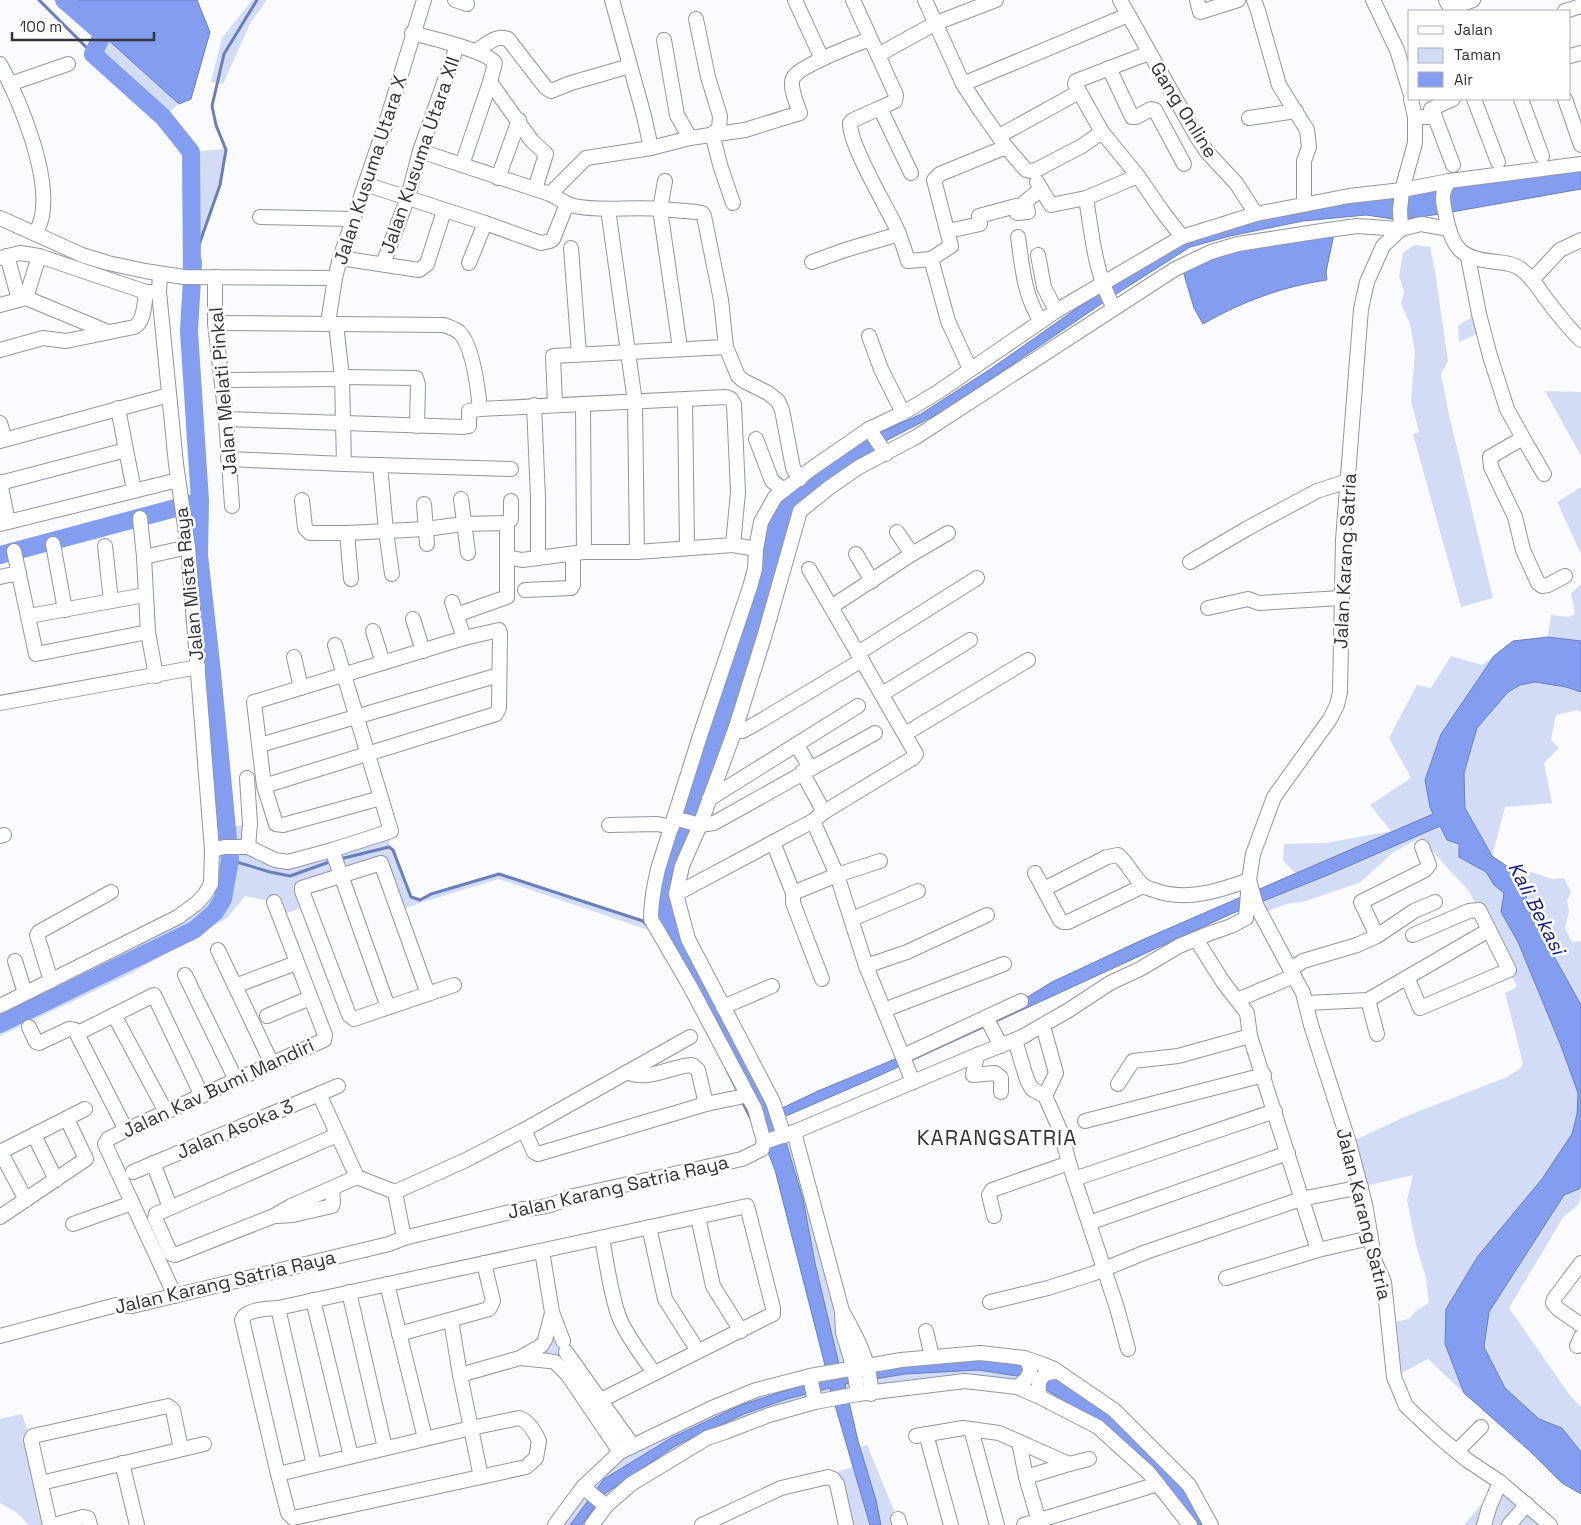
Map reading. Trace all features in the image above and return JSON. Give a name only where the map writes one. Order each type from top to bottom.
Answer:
[{"type":"street","name":"Jalan Kusuma Utara X","points":[[0,218],[82,255],[108,264],[160,274],[184,277],[334,278],[424,0]]},
{"type":"street","points":[[612,0],[651,148]]},
{"type":"street","points":[[795,0],[822,59]]},
{"type":"street","points":[[853,0],[897,98],[895,101],[852,120],[850,128],[859,154],[899,234],[908,262],[931,259],[951,246],[934,184],[937,176],[1003,141],[1079,92]]},
{"type":"street","points":[[925,0],[963,84],[1023,167],[1030,171],[1052,205],[1086,198],[1138,176]]},
{"type":"street","points":[[878,55],[936,23],[996,0]]},
{"type":"street","name":"Gang Online","points":[[1120,0],[1197,137],[1207,152],[1236,183],[1256,214]]},
{"type":"street","points":[[1197,0],[1200,12],[1238,0]]},
{"type":"street","points":[[1254,0],[1279,84],[1307,130],[1309,140],[1308,154],[1304,161],[1304,205]]},
{"type":"street","points":[[1373,0],[1397,50],[1408,86]]},
{"type":"street","points":[[1446,0],[1452,8],[1473,0]]},
{"type":"street","points":[[1568,10],[1581,6]]},
{"type":"street","points":[[963,84],[1128,15]]},
{"type":"street","points":[[696,19],[708,77],[720,116],[719,129],[712,134]]},
{"type":"street","points":[[412,33],[476,51],[495,63],[462,166]]},
{"type":"street","points":[[476,51],[498,37],[503,36],[508,39],[546,88],[551,91],[571,83],[630,66]]},
{"type":"street","points":[[550,194],[586,158],[651,148],[712,134],[744,130],[800,113],[792,85],[796,75],[822,59],[870,38]]},
{"type":"street","points":[[664,40],[677,115],[690,138]]},
{"type":"street","name":"Jalan Kusuma Utara XII","points":[[383,264],[408,197],[420,152],[457,46]]},
{"type":"street","points":[[1149,53],[1076,82],[1079,92],[1102,132],[1138,176],[1182,236]]},
{"type":"street","points":[[0,64],[10,84],[39,158],[43,199],[42,215],[36,234]]},
{"type":"street","points":[[10,84],[68,64]]},
{"type":"street","points":[[1109,68],[1132,117],[1136,117],[1151,109],[1155,110],[1184,164]]},
{"type":"street","points":[[490,82],[532,140],[546,154],[535,189]]},
{"type":"street","points":[[1401,229],[1402,190],[1414,143],[1415,116],[1411,100]]},
{"type":"street","points":[[1447,100],[1431,109],[1453,165]]},
{"type":"street","points":[[1474,100],[1498,162]]},
{"type":"street","points":[[1521,100],[1542,156]]},
{"type":"street","points":[[1565,100],[1581,145]]},
{"type":"street","points":[[880,108],[911,173]]},
{"type":"street","points":[[1249,118],[1296,110]]},
{"type":"street","points":[[1415,116],[1435,118]]},
{"type":"street","points":[[498,178],[519,120]]},
{"type":"street","points":[[1030,171],[1071,152],[1102,132]]},
{"type":"street","points":[[712,134],[733,203]]},
{"type":"street","points":[[420,152],[550,194],[566,204],[575,206],[608,209],[660,209],[702,213],[723,315],[726,347],[738,376],[778,401],[782,410],[793,468],[800,479]]},
{"type":"street","points":[[764,1142],[755,1109],[691,988],[652,920],[653,889],[700,736],[748,596],[755,570],[756,549],[761,522],[775,497],[811,469],[869,429],[903,413],[938,392],[1056,311],[1182,236],[1256,214],[1349,196],[1446,186],[1581,164]]},
{"type":"street","points":[[665,182],[660,209],[680,348]]},
{"type":"street","points":[[365,184],[541,243],[553,238],[566,204]]},
{"type":"street","points":[[1446,186],[1446,213],[1449,229],[1460,250],[1468,257],[1478,261],[1507,263],[1522,269],[1563,321],[1581,340]]},
{"type":"street","points":[[948,231],[980,224],[979,216],[1016,206],[1018,213],[1028,212],[1025,202],[1041,189]]},
{"type":"street","points":[[1086,198],[1097,266],[1102,283],[1112,304]]},
{"type":"street","points":[[608,209],[635,402],[637,552]]},
{"type":"street","points":[[340,258],[419,270],[427,264],[444,211]]},
{"type":"street","points":[[260,217],[353,219]]},
{"type":"street","points":[[469,263],[485,223]]},
{"type":"street","points":[[858,1382],[843,1333],[842,1312],[789,1134],[688,939],[676,894],[682,866],[700,825],[735,730],[800,511],[859,467],[886,454],[952,414],[1112,304],[1175,269],[1211,252],[1238,244],[1357,226],[1401,229],[1421,224],[1449,229]]},
{"type":"street","name":"Jalan Karang Satria","points":[[1401,229],[1383,246],[1367,282],[1361,309],[1348,481],[1341,598],[1340,684],[1337,704],[1330,718],[1274,797],[1253,854],[1249,880],[1262,920],[1276,940],[1303,993],[1311,1025],[1346,1133],[1361,1187],[1377,1269],[1384,1282],[1394,1377],[1406,1406],[1425,1425],[1457,1451],[1527,1504],[1546,1524]]},
{"type":"street","points":[[812,262],[899,234]]},
{"type":"street","points":[[1018,237],[1027,289],[1031,303],[1041,321]]},
{"type":"street","points":[[1532,280],[1560,250],[1581,240]]},
{"type":"street","points":[[571,248],[579,354]]},
{"type":"street","points":[[0,350],[43,338],[66,341],[134,327],[141,320],[153,292],[82,272],[39,256],[26,253],[3,257],[22,299]]},
{"type":"street","points":[[1038,255],[1044,287],[1056,311]]},
{"type":"street","points":[[22,299],[39,256]]},
{"type":"street","points":[[1468,257],[1474,293],[1488,348],[1507,409],[1544,474]]},
{"type":"street","points":[[931,259],[948,321],[970,369]]},
{"type":"street","name":"Jalan Mista Raya","points":[[50,977],[166,923],[197,903],[205,894],[210,884],[212,850],[188,547],[178,480],[169,395],[153,292],[160,274]]},
{"type":"street","name":"Jalan Melati Pinkal","points":[[210,277],[226,419],[232,506]]},
{"type":"street","points":[[334,278],[332,323],[342,378],[344,464]]},
{"type":"street","points":[[0,304],[22,299],[108,332]]},
{"type":"street","points":[[215,323],[444,325],[458,332],[465,341],[476,380],[480,408]]},
{"type":"street","points":[[868,336],[881,369],[903,413]]},
{"type":"street","points":[[555,404],[553,356],[726,347]]},
{"type":"street","points":[[222,380],[416,378],[418,385],[417,426]]},
{"type":"street","points":[[0,423],[2,440],[169,395]]},
{"type":"street","points":[[226,419],[417,426],[470,426],[469,411],[480,408],[726,397],[731,399],[734,404],[738,492],[733,545]]},
{"type":"street","points":[[685,400],[687,547]]},
{"type":"street","points":[[525,590],[571,588],[573,585],[579,553],[583,404]]},
{"type":"street","points":[[534,406],[538,498],[538,557]]},
{"type":"street","points":[[118,408],[134,490]]},
{"type":"street","points":[[869,429],[886,454]]},
{"type":"street","points":[[756,438],[772,481],[784,490]]},
{"type":"street","points":[[1523,438],[1490,457],[1490,467],[1515,517],[1522,550],[1538,583],[1542,586],[1548,585],[1565,576]]},
{"type":"street","points":[[126,450],[0,482],[4,523],[178,480]]},
{"type":"street","points":[[228,459],[511,470]]},
{"type":"street","points":[[380,466],[392,574]]},
{"type":"street","points":[[1190,562],[1316,491],[1348,481]]},
{"type":"street","points":[[461,499],[468,553]]},
{"type":"street","points":[[302,500],[305,528],[308,532],[347,533],[426,529],[463,524],[507,523]]},
{"type":"street","points":[[464,638],[454,608],[507,597],[507,523],[511,519],[511,502]]},
{"type":"street","points":[[424,504],[427,544]]},
{"type":"street","points":[[140,518],[148,632],[156,676]]},
{"type":"street","points":[[898,532],[912,554]]},
{"type":"street","points":[[347,533],[351,579]]},
{"type":"street","points":[[831,607],[948,533]]},
{"type":"street","points":[[53,544],[65,610]]},
{"type":"street","points":[[507,558],[522,560],[579,553],[637,552],[733,545],[756,549]]},
{"type":"street","points":[[105,546],[112,601]]},
{"type":"street","points":[[144,556],[188,547]]},
{"type":"street","points":[[14,551],[36,654],[148,632]]},
{"type":"street","points":[[856,554],[872,581]]},
{"type":"street","points":[[676,894],[819,816],[913,758],[916,754],[809,569]]},
{"type":"street","points":[[0,578],[19,573]]},
{"type":"street","points":[[735,730],[742,732],[752,726],[977,578]]},
{"type":"street","points":[[29,616],[145,595]]},
{"type":"street","points":[[1208,608],[1248,599],[1259,603],[1341,598]]},
{"type":"street","points":[[413,619],[423,651]]},
{"type":"street","points":[[264,786],[496,714],[499,708],[499,630],[464,638],[254,702],[264,786],[275,822],[280,826],[381,798]]},
{"type":"street","points":[[373,631],[383,663]]},
{"type":"street","points":[[882,694],[970,640]]},
{"type":"street","points":[[335,645],[391,831],[338,864],[302,890],[349,1016],[354,1019],[454,985]]},
{"type":"street","points":[[294,657],[301,688]]},
{"type":"street","points":[[906,734],[1028,660]]},
{"type":"street","points":[[0,700],[156,676],[198,666]]},
{"type":"street","points":[[260,745],[499,675]]},
{"type":"street","points":[[709,799],[797,746],[858,706]]},
{"type":"street","points":[[609,825],[673,822],[700,825],[714,823],[875,733]]},
{"type":"street","points":[[797,746],[866,966],[913,1082]]},
{"type":"street","points":[[244,847],[250,824],[247,778]]},
{"type":"street","points":[[773,842],[793,893],[794,903],[822,979]]},
{"type":"street","points":[[212,850],[226,847],[244,847],[275,860],[288,862],[381,863],[428,994]]},
{"type":"street","points":[[1377,936],[1361,902],[1414,877],[1428,868],[1429,865],[1422,847]]},
{"type":"street","points":[[1044,889],[1107,857],[1118,855],[1124,860],[1143,886],[1164,894],[1184,896],[1221,890],[1249,880],[1246,918],[1231,926],[1196,938]]},
{"type":"street","points":[[793,893],[837,875],[880,861]]},
{"type":"street","points":[[338,864],[388,1008]]},
{"type":"street","points":[[1035,873],[1060,920],[1063,922],[1068,922],[1143,886]]},
{"type":"street","points":[[852,919],[918,891]]},
{"type":"street","points":[[50,977],[38,938],[39,932],[111,892]]},
{"type":"street","name":"Jalan Kav Bumi Mandiri","points":[[175,1296],[105,1144],[108,1139],[126,1130],[325,1038],[274,902]]},
{"type":"street","points":[[1237,1000],[1293,973],[1303,961],[1357,945],[1377,936],[1414,911],[1435,902]]},
{"type":"street","points":[[1407,977],[1420,1008],[1509,970],[1479,910],[1469,911],[1413,935]]},
{"type":"street","points":[[866,966],[907,952],[987,915]]},
{"type":"street","points":[[0,1006],[50,977],[161,920]]},
{"type":"street","points":[[1196,938],[1262,920]]},
{"type":"street","points":[[1306,1003],[1368,1000],[1489,930]]},
{"type":"street","points":[[1196,938],[1222,982],[1247,1013],[1250,1036],[1264,1075],[1318,1250]]},
{"type":"street","name":"Jalan Karang Satria Raya","points":[[0,1336],[116,1305],[132,1306],[175,1296],[389,1244],[404,1238],[522,1209],[560,1203],[569,1197],[742,1159],[762,1149],[764,1142],[789,1134],[976,1054],[1015,1040],[1043,1026],[1110,983],[1140,969],[1196,938]]},
{"type":"street","points":[[218,950],[272,1064]]},
{"type":"street","points":[[15,962],[25,993]]},
{"type":"street","points":[[236,986],[296,963]]},
{"type":"street","points":[[884,1010],[1004,964]]},
{"type":"street","points":[[185,975],[236,1080]]},
{"type":"street","points":[[724,1007],[772,986]]},
{"type":"street","points":[[78,1033],[154,995],[202,1096]]},
{"type":"street","points":[[267,1016],[310,998]]},
{"type":"street","points":[[1368,1000],[1377,1034]]},
{"type":"street","points":[[902,1056],[1021,1001]]},
{"type":"street","points":[[114,1015],[166,1112]]},
{"type":"street","points":[[986,1017],[1001,1046]]},
{"type":"street","points":[[1043,1026],[1056,1073],[1045,1096]]},
{"type":"street","points":[[29,1027],[36,1042],[39,1044],[70,1029],[78,1033],[126,1130]]},
{"type":"street","points":[[1118,1084],[1133,1061],[1178,1056],[1250,1036]]},
{"type":"street","points":[[319,1094],[358,1177],[395,1192],[466,1160],[524,1130],[684,1040],[685,1065]]},
{"type":"street","points":[[1015,1040],[1027,1080],[1032,1089],[1045,1096],[1061,1132],[1128,1349]]},
{"type":"street","points":[[976,1054],[973,1075],[995,1073],[1001,1078],[1001,1092]]},
{"type":"street","points":[[627,1072],[635,1075],[650,1075],[685,1065],[692,1065],[698,1070],[706,1104]]},
{"type":"street","points":[[1085,1120],[1264,1075]]},
{"type":"street","name":"Jalan Asoka 3","points":[[133,1172],[338,1086]]},
{"type":"street","points":[[524,1130],[534,1152],[538,1154],[706,1104],[740,1097]]},
{"type":"street","points":[[26,1200],[0,1152],[85,1109]]},
{"type":"street","points":[[1074,1179],[1275,1111]]},
{"type":"street","points":[[0,1217],[86,1160],[67,1119]]},
{"type":"street","points":[[34,1135],[56,1180]]},
{"type":"street","points":[[337,1135],[170,1207],[154,1216],[174,1256],[274,1216],[293,1215],[332,1206],[334,1202],[332,1189],[358,1177]]},
{"type":"street","points":[[1088,1223],[1288,1153]]},
{"type":"street","points":[[994,1216],[989,1195],[992,1190],[1069,1162]]},
{"type":"street","points":[[153,1164],[170,1207]]},
{"type":"street","points":[[990,1302],[1048,1288],[1104,1270],[1146,1252],[1301,1199],[1361,1187]]},
{"type":"street","points":[[395,1192],[404,1238]]},
{"type":"street","points":[[74,1224],[132,1202]]},
{"type":"street","points":[[278,1474],[425,1438],[522,1419],[530,1425],[539,1441],[536,1458],[528,1466],[296,1519],[290,1516],[278,1474],[242,1320],[242,1317],[247,1313],[278,1308],[602,1238],[745,1205],[748,1208],[774,1311],[773,1314],[595,1403]]},
{"type":"street","points":[[698,1217],[713,1286],[741,1331]]},
{"type":"street","points":[[649,1227],[665,1299],[698,1351]]},
{"type":"street","points":[[602,1238],[619,1317],[654,1373]]},
{"type":"street","points":[[1226,1278],[1318,1250],[1370,1238]]},
{"type":"street","points":[[542,1251],[558,1354],[568,1375],[633,1446]]},
{"type":"street","points":[[399,1334],[492,1307],[493,1301],[484,1263]]},
{"type":"street","points":[[1581,1263],[1553,1303],[1558,1309],[1581,1325]]},
{"type":"street","points":[[387,1284],[425,1438]]},
{"type":"street","points":[[349,1292],[385,1448]]},
{"type":"street","points":[[313,1300],[350,1456]]},
{"type":"street","points":[[278,1308],[314,1465]]},
{"type":"street","points":[[552,1312],[541,1351],[544,1357],[558,1354]]},
{"type":"street","points":[[842,1312],[854,1331],[869,1369]]},
{"type":"street","points":[[451,1320],[481,1477]]},
{"type":"street","points":[[926,1331],[932,1357]]},
{"type":"street","points":[[520,1358],[551,1337],[558,1338],[558,1354]]},
{"type":"street","points":[[556,1525],[595,1497],[632,1484],[707,1438],[768,1415],[833,1399],[858,1382],[869,1369],[902,1360],[980,1353],[1024,1358],[1058,1372],[1114,1410],[1188,1485],[1211,1525]]},
{"type":"street","points":[[460,1374],[520,1358],[558,1354]]},
{"type":"street","points":[[1017,1387],[1030,1374],[1029,1364],[1024,1358]]},
{"type":"street","points":[[1040,1397],[1038,1387],[1041,1378],[1047,1373],[1058,1372]]},
{"type":"street","points":[[592,1525],[595,1497],[620,1452],[756,1390],[827,1374],[858,1382],[965,1381],[1017,1387],[1098,1427],[1149,1473],[1190,1525]]},
{"type":"street","points":[[810,1379],[815,1402]]},
{"type":"street","points":[[595,1403],[620,1452]]},
{"type":"street","points":[[90,1525],[88,1518],[83,1517],[52,1525],[31,1440],[33,1436],[168,1406],[173,1410],[181,1449]]},
{"type":"street","points":[[1457,1451],[1481,1426]]},
{"type":"street","points":[[951,1525],[921,1435],[962,1428],[999,1433],[1069,1464]]},
{"type":"street","points":[[971,1429],[997,1525]]},
{"type":"street","points":[[1018,1442],[1039,1522]]},
{"type":"street","points":[[41,1483],[204,1444]]},
{"type":"street","points":[[1026,1477],[1089,1460]]},
{"type":"street","points":[[122,1463],[137,1525]]},
{"type":"street","points":[[702,1525],[781,1488],[828,1477],[833,1479],[836,1484],[846,1525]]},
{"type":"street","points":[[1484,1525],[1488,1508],[1500,1482]]},
{"type":"street","points":[[1024,1525],[1039,1522],[1158,1484]]},
{"type":"street","points":[[1509,1525],[1527,1504]]},
{"type":"green space","points":[[252,0],[267,0],[251,22],[223,84],[211,82],[222,38]]},
{"type":"green space","points":[[103,34],[179,104],[163,117],[93,54]]},
{"type":"green space","points":[[226,149],[220,185],[195,259],[199,274],[185,276],[191,258],[191,152]]},
{"type":"green space","points":[[1414,245],[1430,247],[1448,361],[1441,374],[1493,598],[1461,607],[1413,434],[1419,432],[1411,401],[1415,352],[1410,324],[1401,304],[1404,292],[1399,276],[1403,253]]},
{"type":"green space","points":[[1479,314],[1483,331],[1459,342],[1458,325]]},
{"type":"green space","points":[[1545,391],[1581,392],[1581,456]]},
{"type":"green space","points":[[1581,487],[1581,554],[1557,502]]},
{"type":"green space","points":[[1581,584],[1581,641],[1548,637],[1551,615],[1569,617],[1575,614],[1571,593]]},
{"type":"green space","points":[[214,609],[235,826],[250,824],[249,847],[275,860],[391,831],[389,847],[393,850],[411,897],[420,900],[431,894],[499,874],[643,921],[651,919],[755,1109],[794,1132],[830,1265],[868,1367],[1035,1361],[1128,1453],[1040,1397],[965,1381],[768,1415],[665,1464],[592,1525],[555,1525],[620,1452],[555,1362],[520,1358],[542,1345],[551,1323],[633,1446],[712,1408],[827,1373],[775,1170],[764,1142],[756,1131],[692,999],[654,932],[499,879],[398,911],[382,865],[304,887],[307,906],[278,916],[273,902],[245,896],[227,918],[132,973],[0,1036],[0,1006],[166,923],[211,884],[200,611]]},
{"type":"green space","points":[[1451,656],[1482,665],[1494,656],[1441,734],[1460,857],[1486,872],[1494,885],[1504,893],[1501,912],[1518,941],[1578,1093],[1577,1114],[1572,1134],[1542,1179],[1478,1256],[1445,1344],[1464,1393],[1428,1359],[1394,1377],[1389,1323],[1409,1319],[1416,1311],[1429,1303],[1426,1278],[1416,1245],[1407,1200],[1413,1175],[1361,1187],[1349,1143],[1404,1117],[1507,1077],[1521,1068],[1523,1063],[1505,993],[1517,987],[1469,891],[1420,838],[1392,853],[1361,882],[1306,901],[1286,904],[1263,913],[1257,890],[1295,873],[1283,860],[1284,844],[1327,843],[1391,831],[1370,805],[1411,778],[1389,738],[1417,685],[1431,688]]},
{"type":"green space","points":[[1535,682],[1566,687],[1581,692],[1581,712],[1577,710],[1556,715],[1551,740],[1559,748],[1544,763],[1552,803],[1505,807],[1492,856],[1465,808],[1464,773],[1477,728],[1508,692],[1520,685]]},
{"type":"green space","points":[[1528,871],[1552,879],[1564,878],[1571,892],[1567,901],[1569,911],[1565,928],[1572,942],[1581,941],[1581,1005],[1551,951],[1551,935],[1547,927],[1531,913],[1524,889],[1518,879]]},
{"type":"green space","points":[[1581,1185],[1579,1204],[1564,1216],[1509,1308],[1569,1394],[1581,1407],[1581,1452],[1562,1428],[1539,1419],[1505,1388],[1484,1347],[1489,1312],[1564,1195],[1579,1189]]},
{"type":"green space","points":[[22,1414],[31,1440],[50,1525],[29,1525],[16,1512],[0,1503],[0,1419]]},
{"type":"green space","points":[[867,1445],[900,1525],[846,1525],[833,1473],[853,1467],[848,1451]]},
{"type":"green space","points":[[1500,1482],[1550,1525],[1464,1525]]},
{"type":"water","points":[[64,0],[197,0],[210,32],[191,99],[179,104]]},
{"type":"water","points":[[1581,164],[1581,189],[1400,220],[1366,215],[1303,221],[1230,236],[1190,247],[1110,298],[945,410],[882,443],[877,434],[921,414],[992,368],[1086,302],[1187,239],[1233,226],[1347,201]]},
{"type":"water","points":[[1335,229],[1326,272],[1327,280],[1295,286],[1263,296],[1203,324],[1194,308],[1183,271],[1211,252]]},
{"type":"water","points":[[869,429],[886,454],[800,511],[761,647],[682,866],[680,914],[776,1111],[818,1091],[905,1055],[1021,1001],[1052,982],[1142,940],[1433,814],[1425,780],[1441,734],[1494,656],[1513,641],[1548,637],[1581,641],[1581,692],[1566,687],[1535,682],[1520,685],[1508,692],[1477,728],[1464,773],[1465,808],[1492,856],[1511,869],[1524,889],[1531,913],[1547,927],[1552,936],[1551,951],[1581,1005],[1581,1185],[1579,1189],[1564,1195],[1489,1312],[1484,1347],[1505,1388],[1539,1419],[1562,1428],[1581,1452],[1581,1494],[1562,1483],[1532,1453],[1464,1393],[1445,1344],[1446,1309],[1478,1256],[1542,1179],[1572,1134],[1577,1114],[1578,1093],[1561,1046],[1518,942],[1501,912],[1504,893],[1494,885],[1486,872],[1459,857],[1459,844],[1447,840],[1440,826],[1328,875],[1231,914],[874,1078],[779,1119],[803,1199],[815,1263],[841,1373],[977,1358],[1022,1364],[1023,1373],[1017,1376],[978,1370],[905,1374],[845,1384],[858,1441],[876,1500],[881,1525],[870,1525],[830,1388],[787,1399],[744,1414],[675,1446],[603,1495],[582,1525],[570,1525],[604,1479],[671,1438],[741,1405],[828,1377],[775,1170],[764,1142],[651,908],[770,506]]},
{"type":"water","points":[[1055,1377],[1108,1412],[1182,1487],[1207,1525],[1194,1525],[1097,1422],[1042,1387],[1041,1379]]},
{"type":"waterway","points":[[39,0],[93,54],[163,117],[191,152],[191,258],[193,262],[220,185],[226,150],[216,125],[212,106],[224,54],[257,0]]},
{"type":"waterway","points":[[64,0],[103,34],[93,54],[163,117],[191,152],[192,273]]},
{"type":"waterway","points":[[0,1024],[194,930],[215,912],[223,899],[230,860],[199,555],[200,501],[189,331],[193,262]]},
{"type":"waterway","points":[[0,555],[198,502]]},
{"type":"waterway","points":[[340,859],[389,847],[393,850],[411,897],[420,900],[431,894],[499,874],[643,921],[647,925]]},
{"type":"waterway","points":[[230,860],[290,876],[332,861]]},
{"type":"waterway","points":[[726,1068],[739,1094]]},
{"type":"waterway","points":[[741,1099],[752,1121]]},
{"type":"district","name":"KARANGSATRIA","points":[[997,1137]]},
{"type":"water label","name":"Kali Bekasi","points":[[1537,908]]}]
